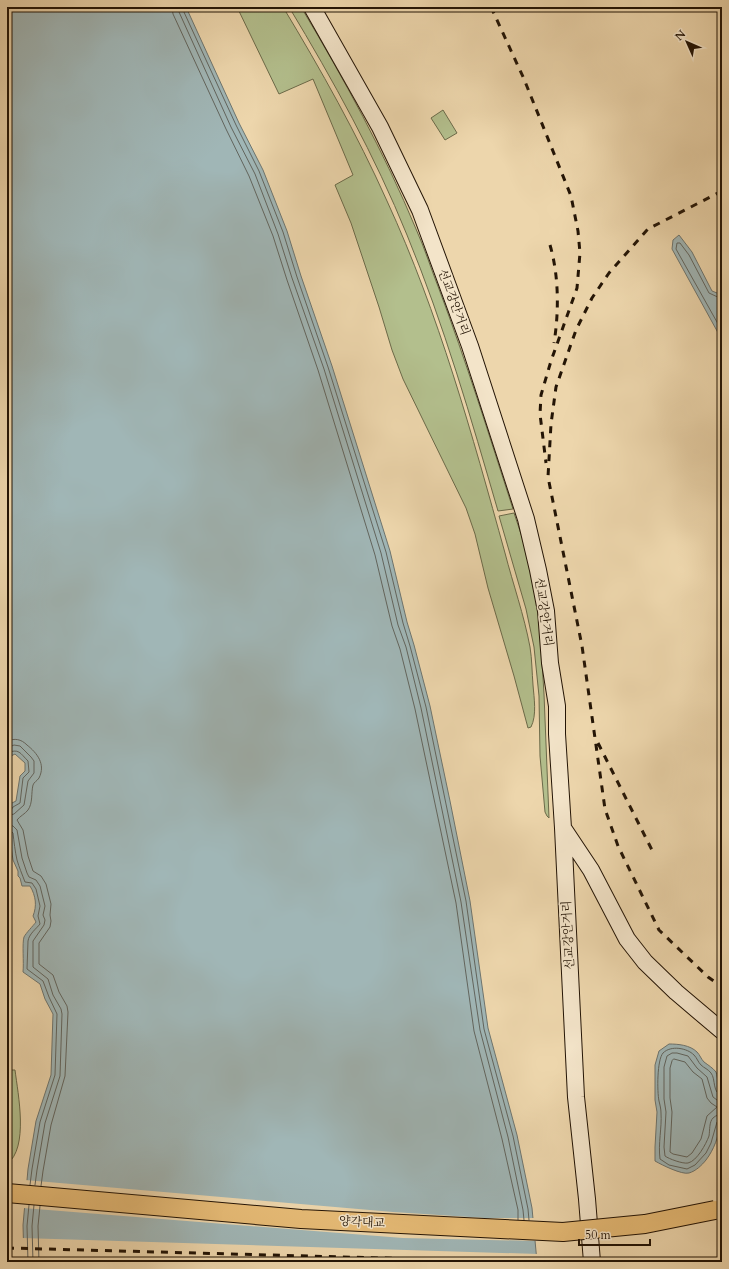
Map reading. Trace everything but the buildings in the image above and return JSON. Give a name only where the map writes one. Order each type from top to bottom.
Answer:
[{"type":"main road","name":"선교강안거리","points":[[312,7],[380,127],[420,210],[470,346],[526,519],[538,570],[546,611],[550,662],[557,706],[557,734],[576,1097],[586,1185],[592,1262]]},
{"type":"main road","points":[[563,828],[591,870],[627,939],[645,962],[676,992],[722,1031]]},
{"type":"main road","name":"양각대교","points":[[7,1193],[301,1219],[563,1232],[645,1224],[715,1210]]},
{"type":"green space","points":[[237,7],[283,7],[325,78],[351,127],[406,244],[423,287],[467,419],[525,623],[531,652],[535,712],[531,727],[528,728],[488,588],[475,534],[466,508],[403,379],[392,350],[351,223],[335,185],[353,175],[313,79],[279,94]]},
{"type":"green space","points":[[289,7],[301,7],[363,116],[404,200],[449,316],[513,509],[498,511],[445,337],[395,206],[367,147],[322,62]]},
{"type":"green space","points":[[443,110],[457,133],[445,140],[431,118]]},
{"type":"green space","points":[[514,513],[529,558],[539,614],[549,818],[545,812],[540,756],[539,696],[534,647],[526,609],[499,516]]},
{"type":"green space","points":[[7,1070],[15,1070],[20,1106],[20,1134],[18,1146],[14,1156],[7,1164]]},
{"type":"water","points":[[7,7],[186,7],[239,123],[263,170],[287,231],[332,366],[390,551],[407,622],[430,706],[470,901],[488,1028],[517,1135],[532,1208],[537,1262],[24,1262],[23,1225],[28,1169],[36,1121],[51,1075],[53,1014],[45,999],[40,984],[23,972],[23,940],[25,935],[36,922],[33,916],[35,901],[34,894],[30,886],[22,886],[18,876],[18,871],[13,860],[7,819],[10,804],[16,801],[20,776],[25,771],[25,763],[15,754],[7,758]]},
{"type":"water","points":[[679,235],[692,252],[712,291],[722,295],[722,340],[672,249],[673,240]]},
{"type":"water","points":[[669,1044],[687,1046],[697,1052],[704,1062],[716,1072],[720,1094],[720,1124],[715,1143],[711,1152],[701,1166],[689,1173],[677,1171],[655,1161],[657,1112],[655,1100],[655,1065],[659,1051]]},
{"type":"pier","points":[[25,1180],[393,1212],[485,1218],[535,1218],[537,1241],[403,1238],[23,1208]]},
{"type":"pier","points":[[22,1238],[538,1254],[539,1262],[141,1262],[22,1258]]},
{"type":"railway","points":[[491,7],[524,79],[571,196],[578,231],[580,253],[577,288],[551,361],[541,395],[540,414],[546,463]]},
{"type":"railway","points":[[722,191],[648,229],[609,273],[592,298],[576,330],[556,387],[551,424],[548,477],[582,646],[605,809],[618,846],[659,930],[708,977],[722,987]]},
{"type":"railway","points":[[550,245],[557,281],[557,319],[554,343]]},
{"type":"railway","points":[[598,743],[654,854]]},
{"type":"railway","points":[[7,1248],[531,1262]]}]
